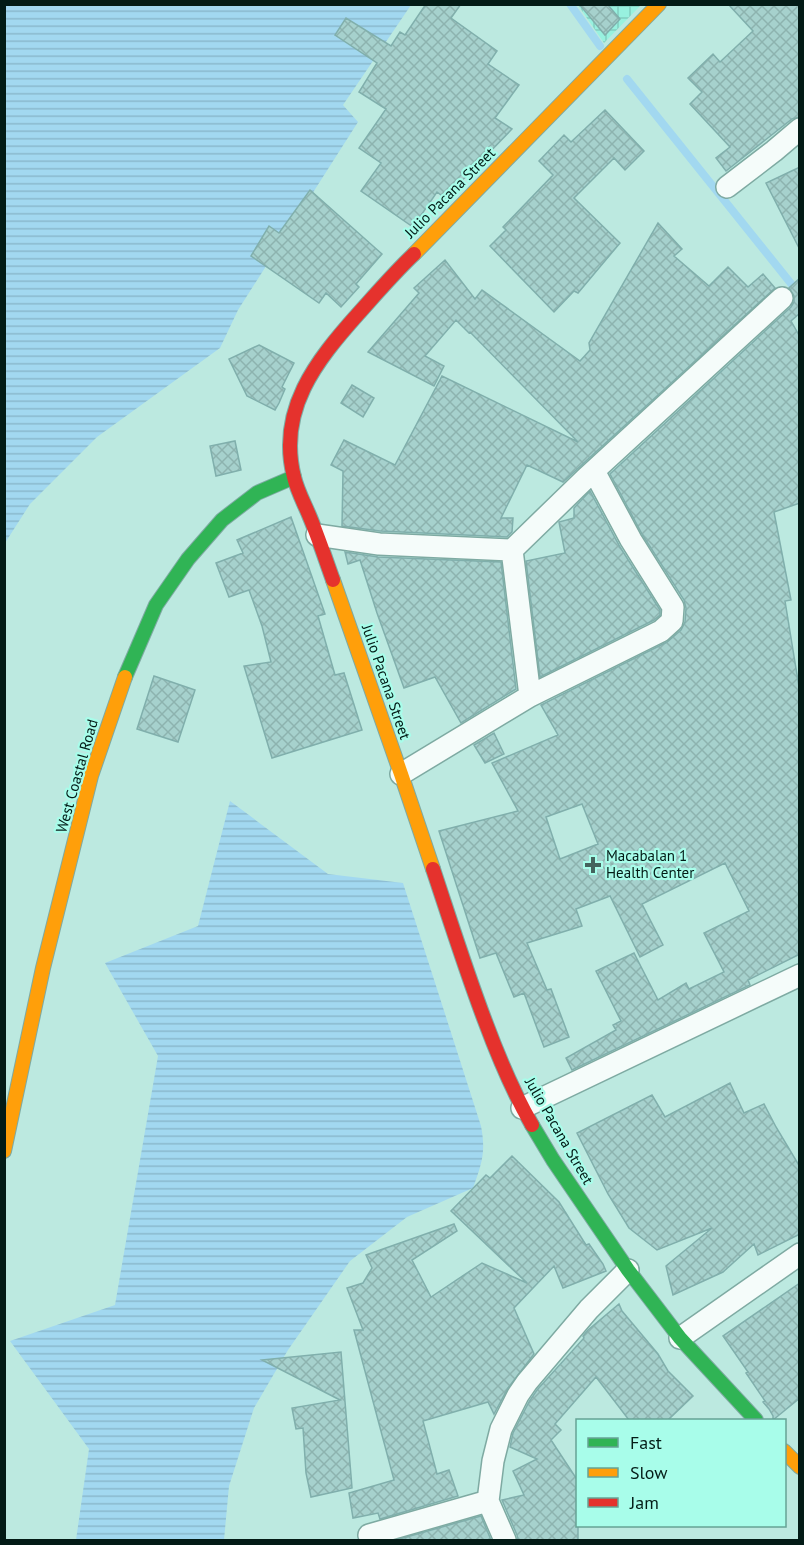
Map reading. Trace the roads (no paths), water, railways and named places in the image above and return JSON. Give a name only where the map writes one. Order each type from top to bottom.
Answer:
[{"type":"main road","name":"Julio Pacana Street","points":[[659,4],[391,277],[334,341],[317,364],[303,389],[293,415],[290,444],[294,477],[317,535],[401,774],[470,981],[496,1050],[522,1108],[553,1161],[628,1270],[680,1338],[755,1419]]},
{"type":"main road","name":"West Coastal Road","points":[[4,1151],[43,968],[91,776],[121,687],[156,605],[188,559],[222,520],[257,493],[294,477]]},
{"type":"main road","points":[[786,1453],[800,1467]]},
{"type":"street","points":[[727,187],[800,129]]},
{"type":"street","points":[[317,535],[379,544],[512,550],[594,471],[782,298]]},
{"type":"street","points":[[401,774],[530,696],[661,631],[672,621],[673,607],[631,540],[594,471]]},
{"type":"street","points":[[512,550],[530,696]]},
{"type":"street","points":[[522,1108],[800,975]]},
{"type":"street","points":[[680,1338],[800,1254]]},
{"type":"street","points":[[506,1540],[488,1501],[493,1461],[501,1430],[527,1382],[589,1309],[628,1270]]},
{"type":"street","points":[[369,1535],[488,1501]]},
{"type":"water","points":[[5,5],[411,5],[343,105],[358,122],[238,310],[220,348],[97,437],[30,504],[5,543]]},
{"type":"water","points":[[230,801],[328,874],[403,883],[481,1126],[482,1157],[473,1188],[407,1217],[350,1261],[288,1350],[254,1408],[229,1486],[224,1540],[76,1540],[89,1449],[10,1341],[115,1305],[158,1056],[105,963],[198,926]]},
{"type":"waterway","points":[[570,4],[600,46]]},
{"type":"waterway","points":[[627,79],[797,291]]},
{"type":"place","name":"Macabalan 1 Health Center","points":[[593,865]]}]
